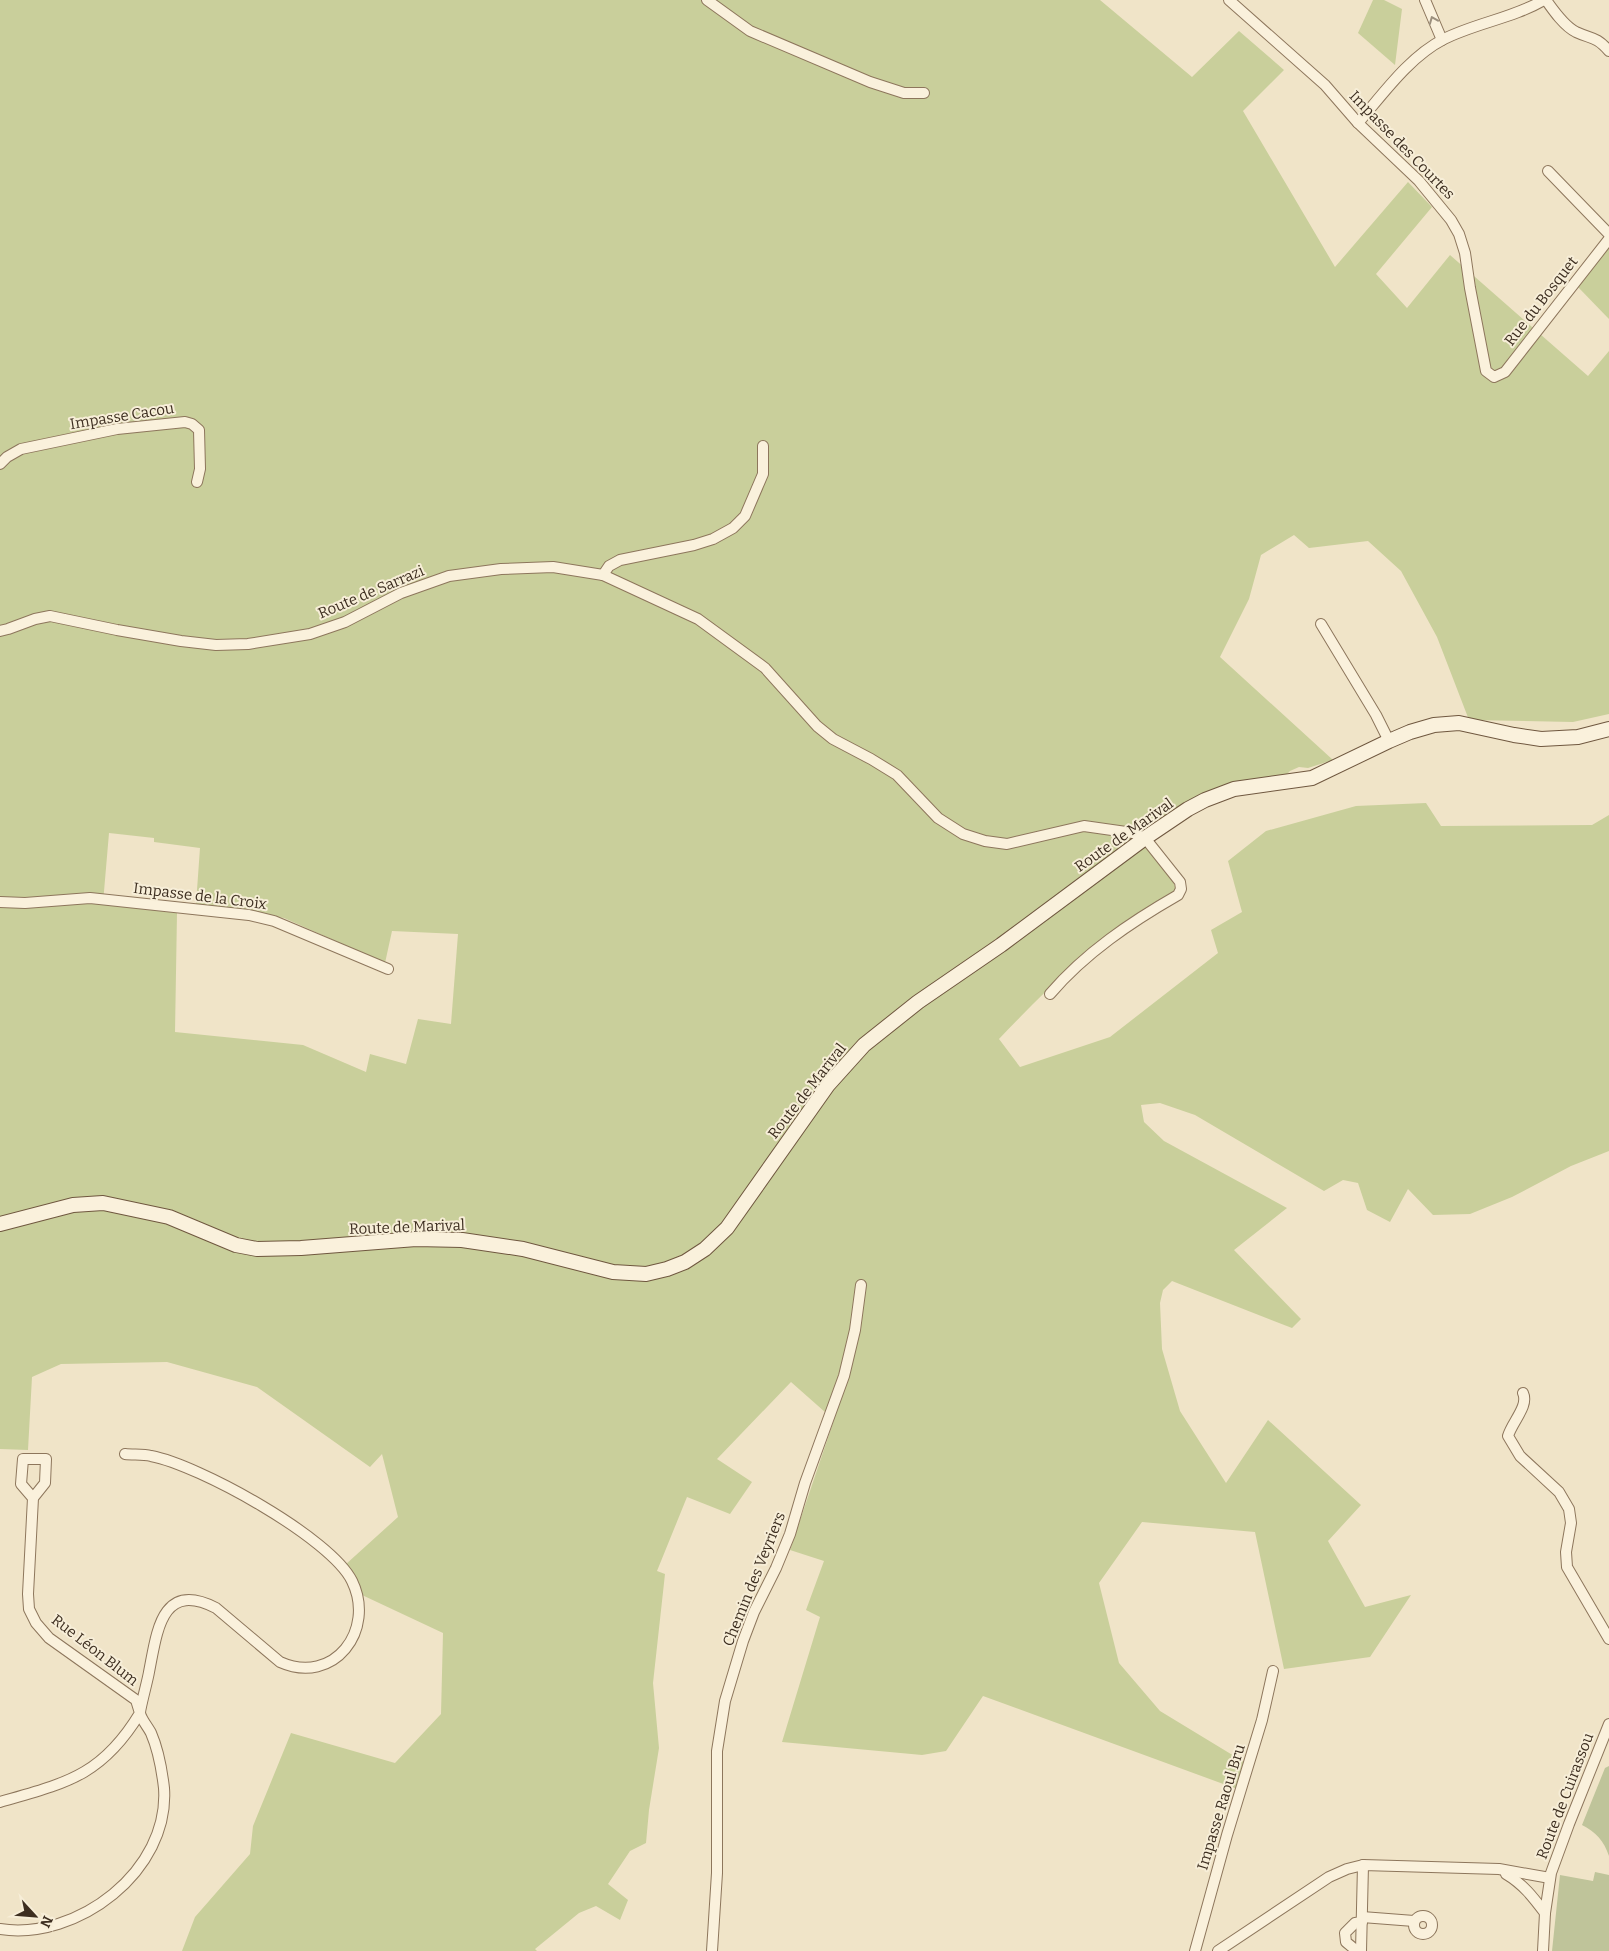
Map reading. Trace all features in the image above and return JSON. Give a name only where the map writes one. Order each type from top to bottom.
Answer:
[{"type":"main road","name":"Route de Marival","points":[[0,1224],[73,1206],[103,1203],[169,1217],[236,1244],[257,1249],[416,1239],[462,1240],[523,1250],[613,1272],[640,1274],[667,1269],[685,1262],[705,1249],[726,1228],[828,1085],[864,1045],[918,1002],[1001,945],[1145,838],[1188,809],[1220,794],[1242,788],[1312,778],[1389,741],[1423,727],[1443,723],[1469,724],[1514,735],[1541,739],[1578,737],[1609,729]]},
{"type":"street","points":[[707,0],[750,31],[870,82],[904,93],[924,93]]},
{"type":"street","name":"Impasse des Courtes","points":[[1229,0],[1325,85],[1358,123],[1419,181],[1455,227],[1466,253],[1470,288],[1486,370],[1494,377]]},
{"type":"street","points":[[1425,0],[1442,40]]},
{"type":"street","points":[[1358,123],[1399,76],[1418,58],[1442,40],[1464,30],[1517,13],[1545,0],[1569,27],[1576,32],[1597,39],[1609,51]]},
{"type":"street","points":[[1548,171],[1609,234]]},
{"type":"street","name":"Rue du Bosquet","points":[[1494,377],[1505,372],[1609,239]]},
{"type":"street","name":"Impasse Cacou","points":[[0,464],[21,449],[117,429],[185,422],[192,424],[199,430],[200,469],[197,482]]},
{"type":"street","points":[[603,575],[609,566],[620,560],[694,545],[713,539],[733,528],[745,516],[763,474],[763,446]]},
{"type":"street","name":"Route de Sarrazi","points":[[0,631],[35,618],[50,616],[181,641],[216,645],[248,644],[310,634],[345,622],[401,593],[449,576],[500,569],[553,566],[603,575],[698,619],[765,668],[817,726],[833,739],[898,775],[938,818],[963,834],[985,841],[1007,844],[1084,826],[1134,833],[1145,838]]},
{"type":"street","points":[[1321,624],[1376,715],[1389,741]]},
{"type":"street","points":[[1050,994],[1076,968],[1138,918],[1178,895],[1181,888],[1180,882],[1145,838]]},
{"type":"street","name":"Impasse de la Croix","points":[[0,902],[26,903],[90,898],[249,916],[274,921],[388,969]]},
{"type":"street","name":"Chemin des Veyriers","points":[[712,1951],[717,1873],[717,1751],[725,1701],[746,1634],[790,1534],[805,1483],[844,1376],[855,1330],[860,1285]]},
{"type":"street","points":[[1523,1393],[1526,1399],[1524,1405],[1511,1426],[1508,1436],[1520,1456],[1559,1492],[1569,1509],[1571,1523],[1566,1552],[1567,1567],[1609,1639]]},
{"type":"street","points":[[0,1802],[37,1793],[68,1781],[91,1769],[118,1745],[140,1713],[157,1632],[167,1611],[175,1604],[193,1599],[216,1608],[280,1662],[302,1668],[314,1668],[326,1664],[341,1654],[357,1628],[360,1612],[358,1594],[351,1579],[340,1564],[280,1518],[259,1503],[194,1471],[152,1456],[124,1454]]},
{"type":"street","name":"Rue Léon Blum","points":[[0,1929],[19,1931],[46,1927],[72,1920],[94,1908],[120,1888],[147,1854],[158,1831],[163,1810],[164,1789],[151,1734],[140,1713],[136,1700],[49,1638],[36,1623],[29,1609],[28,1594],[33,1498]]},
{"type":"street","name":"Impasse Raoul Bru","points":[[1195,1951],[1227,1835],[1262,1720],[1272,1671]]},
{"type":"street","name":"Route de Cuirassou","points":[[1543,1951],[1545,1913],[1550,1878],[1569,1824],[1609,1724]]},
{"type":"street","points":[[1218,1951],[1329,1877],[1347,1868],[1363,1865],[1499,1869],[1550,1878]]},
{"type":"street","points":[[1361,1951],[1363,1865]]},
{"type":"street","points":[[1499,1869],[1518,1880],[1545,1913]]},
{"type":"street","points":[[1357,1951],[1346,1942],[1345,1933],[1355,1923],[1362,1920],[1414,1921]]},
{"type":"green space","points":[[0,0],[1100,0],[1192,77],[1239,31],[1284,70],[1243,111],[1335,267],[1408,182],[1432,207],[1376,274],[1407,308],[1450,255],[1588,376],[1609,351],[1609,714],[1573,722],[1469,720],[1437,637],[1401,571],[1368,541],[1309,548],[1294,535],[1261,555],[1249,599],[1220,657],[1333,760],[1308,768],[1299,767],[1290,771],[1283,778],[1246,782],[1141,840],[1172,878],[1176,890],[1136,915],[1095,946],[1046,991],[999,1039],[1020,1067],[1110,1037],[1218,953],[1211,930],[1242,912],[1228,861],[1266,831],[1356,806],[1426,803],[1441,826],[1592,825],[1609,815],[1609,1151],[1571,1166],[1512,1197],[1470,1214],[1433,1215],[1408,1189],[1390,1222],[1367,1210],[1358,1183],[1343,1180],[1324,1191],[1195,1115],[1160,1103],[1141,1105],[1144,1122],[1164,1141],[1287,1208],[1234,1250],[1301,1319],[1292,1328],[1172,1281],[1163,1290],[1160,1303],[1162,1349],[1180,1411],[1226,1483],[1268,1420],[1361,1505],[1328,1541],[1365,1607],[1411,1595],[1370,1657],[1284,1669],[1255,1532],[1142,1522],[1099,1583],[1119,1663],[1160,1711],[1244,1762],[1237,1789],[983,1696],[946,1751],[922,1755],[782,1742],[820,1617],[806,1610],[824,1561],[790,1550],[834,1420],[791,1382],[717,1459],[752,1482],[730,1514],[687,1497],[657,1571],[665,1574],[653,1683],[659,1748],[649,1810],[646,1843],[630,1851],[608,1884],[628,1900],[620,1920],[596,1906],[579,1913],[535,1949],[537,1951],[182,1951],[195,1917],[250,1854],[253,1826],[291,1733],[395,1763],[441,1714],[443,1633],[362,1595],[356,1579],[345,1565],[398,1517],[382,1454],[370,1467],[257,1387],[167,1362],[61,1364],[32,1377],[28,1450],[0,1449]],"holes":[[[109,833],[154,838],[154,842],[200,848],[196,904],[284,918],[385,963],[392,931],[458,934],[451,1024],[418,1019],[406,1064],[370,1054],[366,1072],[303,1045],[175,1032],[177,913],[103,903]]]},
{"type":"green space","points":[[1373,0],[1384,0],[1402,9],[1395,65],[1358,33]]},
{"type":"green space","points":[[1609,245],[1609,319],[1577,286]]},
{"type":"green space","points":[[1609,1766],[1609,1856],[1599,1838],[1582,1825],[1605,1768]]},
{"type":"green space","points":[[1595,1872],[1609,1875],[1609,1951],[1552,1951],[1560,1875],[1593,1881]]}]
